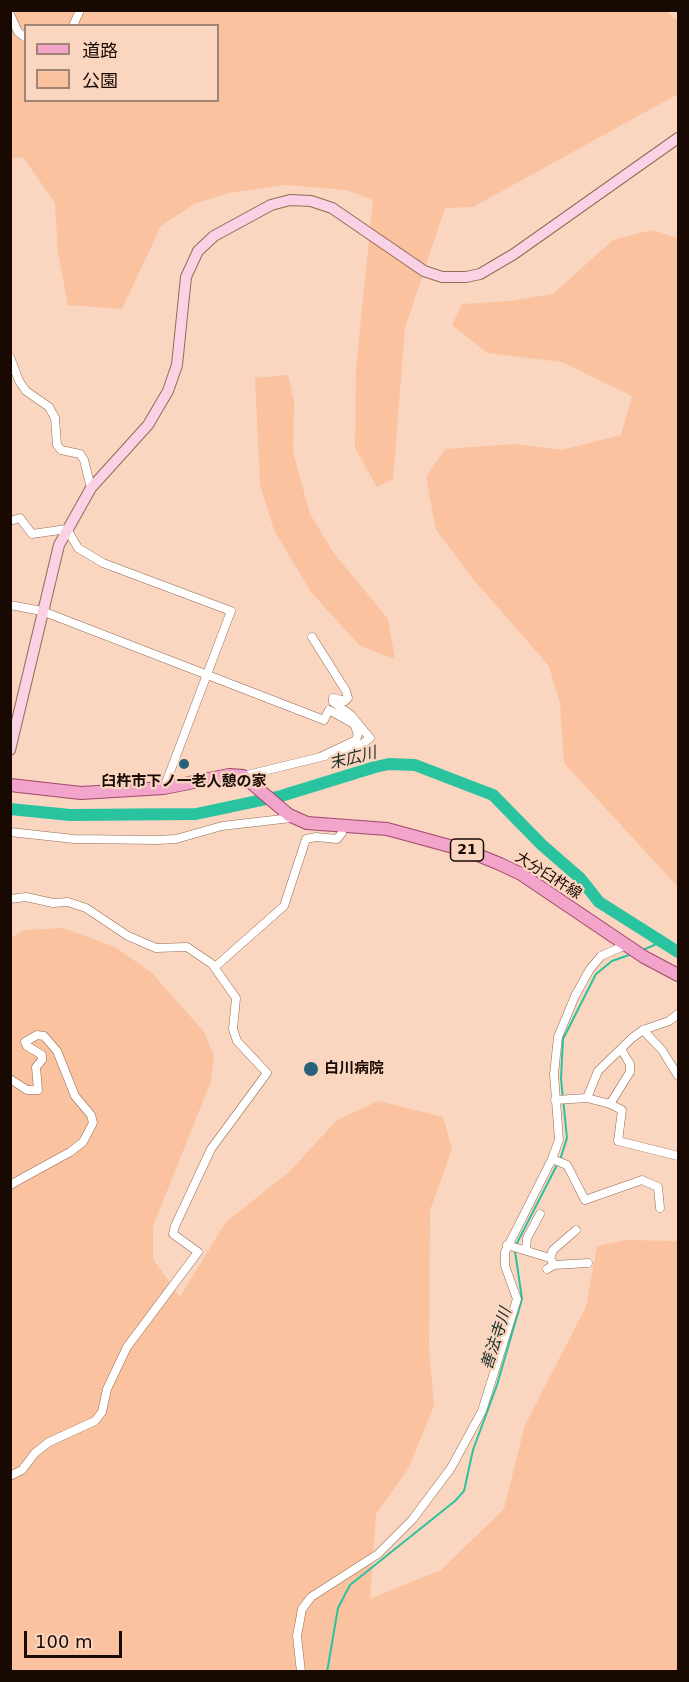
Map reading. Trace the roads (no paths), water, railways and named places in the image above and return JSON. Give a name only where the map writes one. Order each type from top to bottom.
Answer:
[{"type":"main road","points":[[10,784],[81,793],[164,788],[229,775],[246,778]]},
{"type":"main road","name":"21","points":[[246,778],[289,814]]},
{"type":"main road","name":"大分臼杵線","points":[[289,814],[314,825],[369,826],[413,835],[500,864],[520,874],[644,957],[678,975]]},
{"type":"street","points":[[74,24],[80,10]]},
{"type":"street","points":[[10,14],[18,32],[24,36]]},
{"type":"street","points":[[10,750],[59,545],[91,488],[148,425],[168,391],[177,365],[186,277],[198,251],[218,233],[271,205],[290,200],[311,201],[332,208],[424,271],[442,277],[466,277],[480,273],[514,254],[678,138]]},
{"type":"street","points":[[10,357],[19,381],[26,391],[44,401],[55,418],[57,446],[61,450],[80,453],[91,488]]},
{"type":"street","points":[[10,521],[20,518],[32,534],[67,530]]},
{"type":"street","points":[[67,530],[78,548],[103,563],[231,611],[164,788]]},
{"type":"street","points":[[10,605],[42,611],[324,720],[329,710],[354,724],[358,734],[356,740],[320,757]]},
{"type":"street","points":[[246,778],[352,749],[370,738],[351,715],[333,702],[333,698],[345,701],[348,698],[346,691],[312,637]]},
{"type":"street","points":[[10,832],[74,839],[176,839],[222,826],[289,814]]},
{"type":"street","points":[[215,967],[284,906],[307,838],[337,839],[342,833],[342,825]]},
{"type":"street","points":[[10,899],[26,897],[53,903],[68,902],[86,908],[128,936],[156,948],[187,948],[215,967],[236,998],[233,1029],[237,1041],[267,1073],[211,1149],[175,1226],[173,1234],[198,1252],[127,1347],[107,1389],[98,1417],[49,1442],[35,1453],[22,1470],[10,1476]]},
{"type":"street","points":[[301,1671],[297,1636],[302,1609],[310,1597],[378,1554],[412,1520],[451,1468],[482,1411],[517,1299],[506,1266],[509,1245],[553,1159],[560,1135],[555,1047],[575,996],[598,959],[627,945]]},
{"type":"street","points":[[587,1098],[598,1071],[621,1049],[643,1030],[669,1021],[678,1014]]},
{"type":"street","points":[[643,1030],[662,1050],[678,1076]]},
{"type":"street","points":[[10,1079],[27,1090],[38,1090],[36,1067],[42,1060],[42,1055],[27,1046],[25,1042],[37,1035],[44,1036],[57,1051],[75,1096],[91,1115],[93,1123],[83,1142],[70,1152],[10,1185]]},
{"type":"street","points":[[610,1104],[630,1072],[630,1064],[621,1049]]},
{"type":"street","points":[[557,1100],[587,1098],[610,1104],[623,1113],[618,1141],[678,1156]]},
{"type":"street","points":[[553,1159],[564,1164],[585,1200],[642,1180],[658,1187],[660,1208]]},
{"type":"street","points":[[524,1249],[527,1238],[540,1214]]},
{"type":"street","points":[[550,1264],[553,1251],[576,1230]]},
{"type":"street","points":[[509,1245],[524,1249],[550,1264],[588,1263]]},
{"type":"waterway","name":"末広川","points":[[10,809],[70,815],[196,814],[281,796],[375,767],[389,764],[415,765],[493,795],[542,845],[580,878],[599,902],[678,952]]},
{"type":"waterway","name":"善法寺川","points":[[643,950],[661,942]]},
{"type":"waterway","name":"善法寺川","points":[[560,1160],[567,1138],[561,1079],[563,1039],[596,974],[612,961],[632,954]]},
{"type":"waterway","name":"善法寺川","points":[[516,1245],[557,1165]]},
{"type":"waterway","name":"善法寺川","points":[[327,1672],[338,1608],[350,1585],[455,1501],[464,1491],[473,1450],[497,1385],[522,1299],[515,1251]]},
{"type":"place","name":"臼杵市下ノ一老人憩の家","points":[[184,764]]},
{"type":"place","name":"白川病院","points":[[311,1069]]}]
